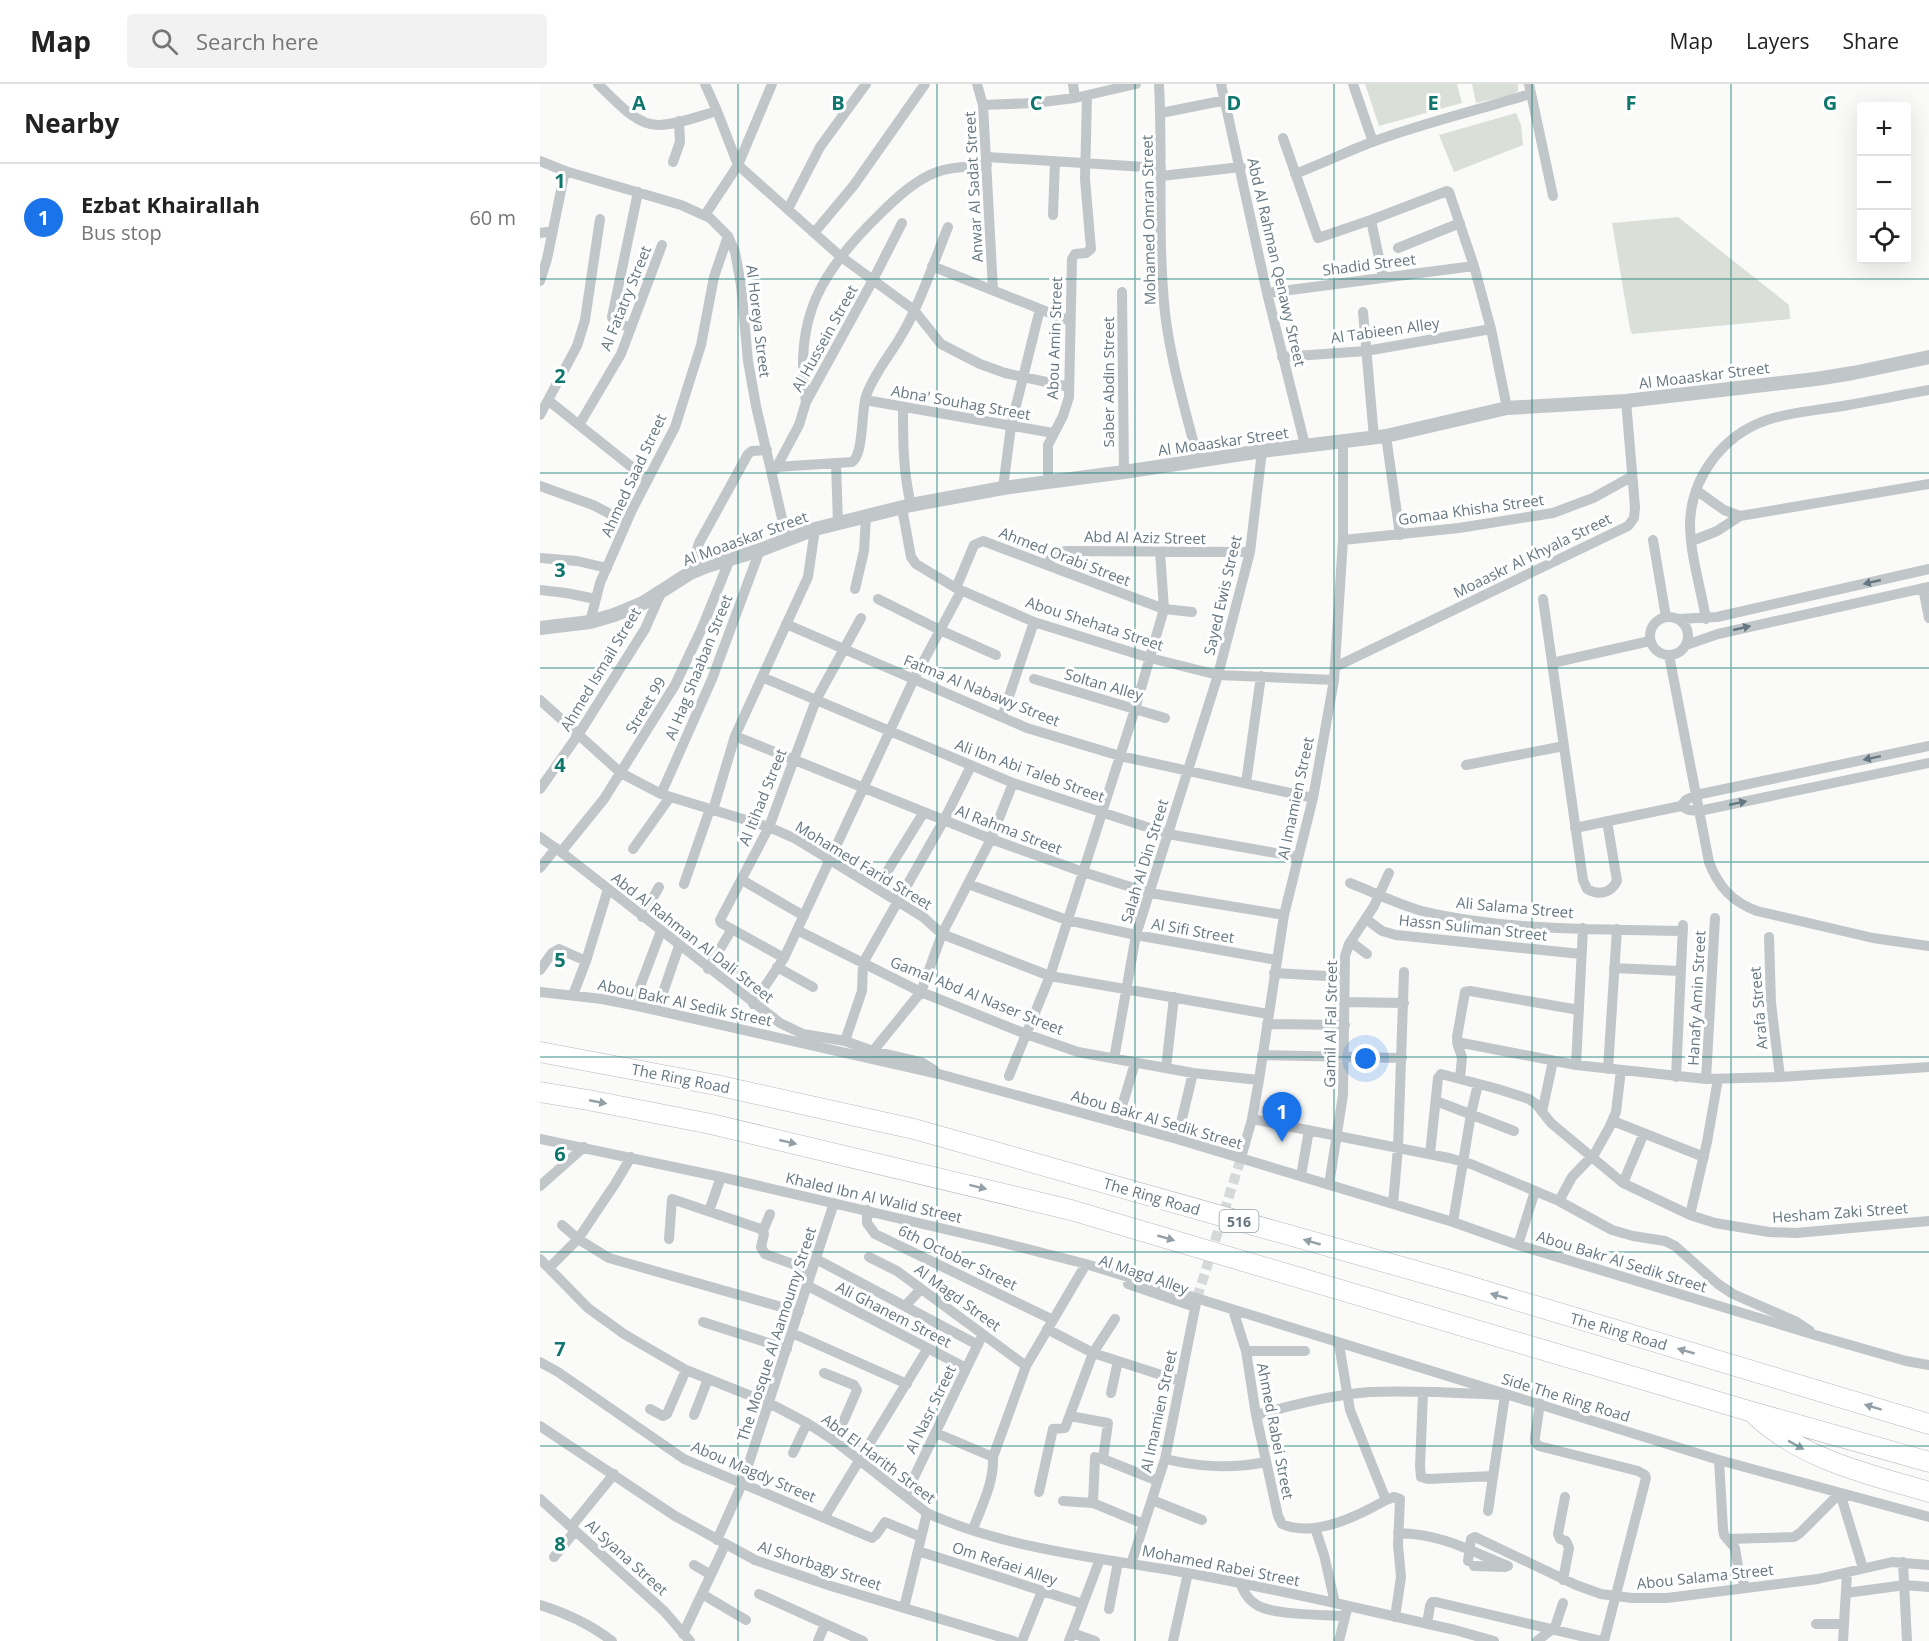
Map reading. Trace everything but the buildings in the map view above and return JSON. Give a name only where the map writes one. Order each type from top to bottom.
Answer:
[{"type":"highway","name":"The Ring Road","points":[[540,1052],[716,1085],[914,1129],[1468,1286],[1929,1424]]},
{"type":"highway","name":"516","points":[[540,1092],[711,1124],[1071,1210],[1929,1462]]},
{"type":"highway","points":[[1749,1411],[1768,1428],[1815,1455],[1838,1465],[1929,1492]]},
{"type":"street","points":[[598,84],[642,122],[661,125],[717,111]]},
{"type":"street","points":[[705,84],[738,165],[840,256],[914,310],[941,344],[980,364],[1023,378],[1069,387]]},
{"type":"street","points":[[705,215],[738,165],[772,84]]},
{"type":"street","points":[[788,209],[820,147],[866,84]]},
{"type":"street","points":[[814,233],[854,185],[925,84]]},
{"type":"street","name":"Anwar Al Sadat Street","points":[[977,84],[983,105],[993,290]]},
{"type":"street","points":[[1073,84],[1075,98]]},
{"type":"street","points":[[983,105],[1075,98],[1113,87],[1136,84]]},
{"type":"street","name":"Mohamed Omran Street","points":[[1159,84],[1161,250],[1165,311],[1176,372],[1198,460]]},
{"type":"street","name":"Abd Al Rahman Qenawy Street","points":[[1221,84],[1267,293],[1305,445]]},
{"type":"street","points":[[1353,84],[1373,142]]},
{"type":"street","points":[[1295,174],[1373,142],[1443,118],[1466,113],[1530,89],[1552,196]]},
{"type":"street","name":"Abou Amin Street","points":[[1048,482],[1048,445],[1063,416],[1069,387],[1072,259],[1075,254],[1086,253],[1091,249],[1085,163],[1087,96]]},
{"type":"street","points":[[1161,113],[1226,100]]},
{"type":"street","points":[[673,162],[680,142],[679,121]]},
{"type":"street","points":[[1282,138],[1318,238],[1448,191],[1474,266],[1491,329],[1508,408]]},
{"type":"street","name":"Al Horeya Street","points":[[540,161],[565,171],[681,205],[710,218],[728,236],[735,252],[741,285],[748,361],[756,406],[774,471],[786,540]]},
{"type":"street","points":[[806,402],[802,380],[804,336],[809,314],[827,274],[852,242],[891,204],[925,177],[948,169],[987,161],[1055,161],[1161,172],[1241,167]]},
{"type":"street","points":[[1053,215],[1055,161]]},
{"type":"street","points":[[540,281],[547,259],[565,171]]},
{"type":"street","points":[[631,328],[615,321],[612,317],[638,192]]},
{"type":"street","points":[[540,415],[577,346],[585,320],[600,219]]},
{"type":"street","points":[[1371,220],[1383,277]]},
{"type":"street","name":"Al Hussein Street","points":[[774,471],[799,425],[806,402],[902,223]]},
{"type":"street","points":[[1398,248],[1460,223]]},
{"type":"street","points":[[774,471],[852,462],[857,456],[865,400],[877,371],[905,330],[948,227]]},
{"type":"street","points":[[540,233],[553,231]]},
{"type":"street","name":"Ahmed Saad Street","points":[[590,622],[600,583],[626,522],[675,427],[701,345],[714,277],[728,236]]},
{"type":"street","name":"Al Fatatry Street","points":[[579,425],[621,354],[662,245]]},
{"type":"street","points":[[932,266],[1070,321]]},
{"type":"street","name":"Shadid Street","points":[[1267,293],[1474,266]]},
{"type":"street","name":"Saber Abdin Street","points":[[1122,292],[1124,472]]},
{"type":"street","points":[[1003,488],[1011,426],[1040,309]]},
{"type":"street","points":[[1363,312],[1366,351],[1380,437],[1400,535]]},
{"type":"street","name":"Al Tabieen Alley","points":[[1282,357],[1366,351],[1491,329]]},
{"type":"street","name":"Al Moaaskar Street","points":[[540,628],[590,622],[630,610],[690,573],[815,529],[906,506],[1003,488],[1305,445],[1380,437],[1508,408],[1626,401],[1853,373],[1929,357]]},
{"type":"street","points":[[1706,618],[1692,541],[1691,510],[1696,490],[1705,471],[1721,449],[1755,425],[1781,416],[1929,390]]},
{"type":"street","points":[[549,400],[648,480]]},
{"type":"street","name":"Abna' Souhag Street","points":[[865,400],[1053,433]]},
{"type":"street","name":"Moaaskr Al Khyala Street","points":[[1335,667],[1628,526],[1634,518],[1635,507],[1626,401]]},
{"type":"street","name":"Abou Shehata Street","points":[[903,407],[906,506],[913,561],[919,567],[959,589],[1034,622],[1150,658],[1218,675],[1334,680]]},
{"type":"street","name":"Al Imamien Street","points":[[1241,1158],[1252,1119],[1259,1080],[1284,915],[1313,798],[1334,680],[1342,540],[1343,441]]},
{"type":"street","points":[[690,573],[699,543],[748,454],[767,450]]},
{"type":"street","name":"Sayed Ewis Street","points":[[1218,675],[1250,552],[1262,451]]},
{"type":"street","points":[[836,463],[838,524]]},
{"type":"street","name":"Gomaa Khisha Street","points":[[1342,540],[1512,521],[1553,513],[1593,498],[1631,477]]},
{"type":"street","points":[[1692,541],[1717,531],[1740,516],[1929,484]]},
{"type":"street","points":[[540,486],[593,505],[626,522]]},
{"type":"street","points":[[1696,490],[1724,510],[1740,516]]},
{"type":"street","points":[[855,589],[864,550],[866,517]]},
{"type":"street","points":[[684,884],[712,809],[735,736],[808,577],[815,529]]},
{"type":"street","points":[[1653,540],[1666,617]]},
{"type":"street","name":"Ahmed Orabi Street","points":[[959,589],[974,545],[983,541],[1164,609],[1192,612]]},
{"type":"street","name":"Al Hag Shaaban Street","points":[[633,849],[666,795],[760,550]]},
{"type":"street","name":"Abd Al Aziz Street","points":[[1047,565],[1051,557],[1058,552],[1066,551],[1250,552]]},
{"type":"street","points":[[1009,1076],[1050,976],[1150,658],[1164,609],[1160,552]]},
{"type":"street","points":[[540,558],[577,561],[607,568]]},
{"type":"street","name":"Street 99","points":[[540,868],[604,799],[621,773],[675,685],[702,628],[730,559]]},
{"type":"street","points":[[1929,569],[1706,618],[1666,617],[1660,619],[1651,628],[1650,641],[1659,653],[1669,656],[1679,653],[1686,645],[1718,634],[1926,587],[1929,618]]},
{"type":"street","points":[[753,1004],[780,963],[804,916],[959,589]]},
{"type":"street","points":[[540,590],[596,599]]},
{"type":"street","name":"Ahmed Ismail Street","points":[[540,789],[578,735],[645,630],[661,592]]},
{"type":"street","points":[[878,599],[996,655]]},
{"type":"street","points":[[1543,599],[1584,885],[1592,892],[1608,891],[1615,885],[1617,876],[1606,821]]},
{"type":"street","name":"Al Itihad Street","points":[[732,929],[720,920],[769,827],[816,700],[861,618]]},
{"type":"street","points":[[1678,619],[1688,633],[1686,645]]},
{"type":"street","points":[[1002,717],[1034,622]]},
{"type":"street","name":"Fatma Al Nabawy Street","points":[[786,624],[1027,728],[1120,756],[1313,798]]},
{"type":"street","points":[[1552,663],[1650,641]]},
{"type":"street","points":[[1669,656],[1712,872],[1724,891],[1739,903],[1757,911],[1873,938],[1929,946]]},
{"type":"street","name":"Salah Al Din Street","points":[[1114,1059],[1136,935],[1218,675]]},
{"type":"street","points":[[1246,783],[1261,676]]},
{"type":"street","name":"Ali Ibn Abi Taleb Street","points":[[762,677],[1013,783],[1167,834],[1298,857]]},
{"type":"street","name":"Soltan Alley","points":[[1034,679],[1165,718]]},
{"type":"street","name":"Mohamed Farid Street","points":[[540,700],[621,773],[666,795],[769,827],[796,840],[923,917],[942,934],[1050,976],[1174,997],[1268,1019],[1345,1025]]},
{"type":"street","name":"Al Rahma Street","points":[[735,736],[991,839],[1083,873],[1150,893],[1284,915]]},
{"type":"street","points":[[1466,765],[1564,746]]},
{"type":"street","points":[[1681,806],[1686,800],[1696,795],[1929,746]]},
{"type":"street","points":[[1575,828],[1681,806],[1699,811],[1929,763]]},
{"type":"street","points":[[845,1041],[862,991],[863,963],[944,820],[971,766]]},
{"type":"street","points":[[873,1051],[921,992],[942,934],[991,839],[1013,783]]},
{"type":"street","points":[[877,888],[924,812]]},
{"type":"street","name":"Abd Al Rahman Al Dali Street","points":[[540,837],[753,1004],[791,1030],[845,1041],[873,1051],[926,1064],[939,1074]]},
{"type":"street","name":"Gamil Al Fal Street","points":[[1329,1185],[1342,1110],[1345,956],[1389,873]]},
{"type":"street","points":[[742,880],[804,916]]},
{"type":"street","name":"Ali Salama Street","points":[[1350,883],[1420,910],[1506,924],[1617,929],[1683,928],[1680,971]]},
{"type":"street","name":"Al Sifi Street","points":[[968,884],[1067,920],[1276,960]]},
{"type":"street","points":[[642,916],[659,887]]},
{"type":"street","points":[[573,995],[609,889]]},
{"type":"street","name":"Hanafy Amin Street","points":[[1690,1215],[1704,1156],[1712,1079],[1715,918]]},
{"type":"street","name":"Hassn Suliman Street","points":[[1366,919],[1382,930],[1396,935],[1581,954]]},
{"type":"street","points":[[1576,1065],[1582,928]]},
{"type":"street","points":[[708,969],[732,929],[813,987]]},
{"type":"street","points":[[1608,1069],[1617,929]]},
{"type":"street","name":"Gamal Abd Al Naser Street","points":[[797,930],[921,992],[1078,1052],[1193,1073],[1259,1080]]},
{"type":"street","points":[[633,1005],[661,931]]},
{"type":"street","name":"Arafa Street","points":[[1769,937],[1771,1002],[1780,1077]]},
{"type":"street","points":[[1351,942],[1367,954]]},
{"type":"street","points":[[657,1010],[679,946]]},
{"type":"street","points":[[540,970],[552,953],[559,949],[586,961]]},
{"type":"street","points":[[1614,968],[1680,971],[1676,1077]]},
{"type":"street","points":[[1393,1204],[1398,1148],[1404,972]]},
{"type":"street","points":[[1274,973],[1344,977]]},
{"type":"street","name":"Abou Bakr Al Sedik Street","points":[[540,992],[633,1005],[939,1074],[1178,1139],[1815,1335],[1906,1361],[1929,1365]]},
{"type":"street","points":[[1460,1079],[1462,1057],[1457,1042],[1465,992],[1579,1010]]},
{"type":"street","points":[[1166,1068],[1174,997]]},
{"type":"street","points":[[1345,1002],[1404,1003]]},
{"type":"street","points":[[1457,1042],[1576,1065],[1712,1079],[1929,1067]]},
{"type":"street","points":[[1263,1054],[1402,1058]]},
{"type":"street","points":[[1542,1112],[1553,1061]]},
{"type":"street","points":[[1117,1123],[1135,1063]]},
{"type":"street","points":[[1559,1201],[1572,1177],[1592,1157],[1613,1121],[1621,1070]]},
{"type":"street","points":[[1178,1139],[1193,1073]]},
{"type":"street","name":"Hesham Zaki Street","points":[[1436,1101],[1439,1075],[1442,1074],[1529,1099],[1551,1123],[1623,1183],[1690,1215],[1742,1229],[1796,1233],[1929,1221]]},
{"type":"street","points":[[1453,1222],[1478,1084]]},
{"type":"street","points":[[1430,1154],[1436,1101],[1514,1131]]},
{"type":"street","points":[[1252,1119],[1463,1162],[1559,1201],[1612,1230],[1665,1241],[1675,1246],[1718,1284],[1733,1294],[1795,1321],[1815,1335]]},
{"type":"street","points":[[1613,1121],[1704,1156]]},
{"type":"street","points":[[1300,1176],[1309,1130]]},
{"type":"street","points":[[1623,1183],[1644,1133]]},
{"type":"street","name":"Khaled Ibn Al Walid Street","points":[[540,1139],[867,1210],[1084,1266],[1196,1303]]},
{"type":"street","points":[[540,1186],[584,1148]]},
{"type":"street","points":[[549,1269],[578,1239],[631,1157]]},
{"type":"street","points":[[709,1210],[721,1177]]},
{"type":"street","points":[[1518,1245],[1535,1191]]},
{"type":"street","points":[[669,1239],[672,1199],[758,1227],[763,1231]]},
{"type":"street","name":"The Mosque Al Aamoumy Street","points":[[686,1637],[711,1575],[834,1203]]},
{"type":"street","name":"6th October Street","points":[[867,1210],[867,1223],[874,1234],[1050,1324],[1093,1353],[1180,1381]]},
{"type":"street","points":[[770,1214],[763,1231],[761,1247],[765,1254],[812,1271]]},
{"type":"street","points":[[562,1225],[578,1239],[609,1258],[799,1312]]},
{"type":"street","name":"Al Magd Street","points":[[869,1257],[897,1271],[980,1340],[1026,1366]]},
{"type":"street","name":"Abd El Harith Street","points":[[540,1258],[588,1308],[624,1334],[686,1370],[769,1403],[807,1423],[835,1441],[927,1513],[1028,1546],[1100,1559]]},
{"type":"street","points":[[816,1259],[905,1306],[980,1340]]},
{"type":"street","points":[[973,1529],[990,1486],[993,1457],[1026,1366],[1084,1266]]},
{"type":"street","name":"Ali Ghanem Street","points":[[808,1286],[966,1368]]},
{"type":"street","points":[[905,1306],[921,1289]]},
{"type":"street","name":"Al Imamien Street","points":[[1131,1564],[1165,1459],[1196,1303]]},
{"type":"street","name":"Side The Ring Road","points":[[1196,1303],[1233,1310],[1719,1460],[1929,1516]]},
{"type":"street","name":"Ahmed Rabei Street","points":[[1233,1310],[1246,1351],[1256,1415],[1279,1521],[1286,1526],[1315,1528]]},
{"type":"street","points":[[1039,1492],[1053,1429],[1064,1429],[1093,1353],[1114,1319]]},
{"type":"street","points":[[702,1323],[787,1349]]},
{"type":"street","points":[[792,1333],[907,1384]]},
{"type":"street","name":"Al Nasr Street","points":[[905,1496],[980,1340]]},
{"type":"street","points":[[1340,1344],[1347,1395],[1355,1425],[1386,1500]]},
{"type":"street","points":[[824,1518],[928,1348]]},
{"type":"street","points":[[1246,1351],[1305,1351]]},
{"type":"street","points":[[1111,1393],[1118,1361]]},
{"type":"street","name":"Abou Magdy Street","points":[[540,1362],[684,1459],[874,1537],[885,1522],[921,1537]]},
{"type":"street","points":[[650,1409],[663,1416],[667,1414],[686,1370]]},
{"type":"street","points":[[824,1372],[854,1385],[856,1390],[835,1441]]},
{"type":"street","points":[[694,1415],[708,1379]]},
{"type":"street","points":[[1256,1415],[1291,1406],[1369,1392],[1505,1395],[1488,1511]]},
{"type":"street","points":[[1423,1392],[1419,1474],[1423,1479],[1493,1476]]},
{"type":"street","points":[[1426,1624],[1430,1606],[1432,1602],[1436,1602],[1603,1641],[1646,1478],[1638,1471],[1539,1446],[1534,1437],[1540,1403]]},
{"type":"street","points":[[1070,1416],[1108,1423],[1103,1459]]},
{"type":"street","points":[[793,1453],[807,1423]]},
{"type":"street","name":"Al Shorbagy Street","points":[[540,1426],[675,1516],[755,1560],[1013,1641]]},
{"type":"street","points":[[936,1433],[993,1457]]},
{"type":"street","points":[[1093,1503],[1094,1459],[1097,1457],[1158,1481]]},
{"type":"street","points":[[1165,1459],[1212,1467],[1247,1466],[1266,1462]]},
{"type":"street","points":[[1719,1460],[1723,1529],[1727,1539],[1735,1548],[1745,1587]]},
{"type":"street","points":[[554,1557],[614,1474]]},
{"type":"street","points":[[1727,1539],[1794,1537],[1840,1494],[1863,1568]]},
{"type":"street","points":[[1335,1603],[1315,1528],[1345,1520],[1394,1497],[1400,1499],[1398,1545],[1401,1577],[1395,1617]]},
{"type":"street","points":[[1563,1580],[1569,1548],[1558,1534],[1565,1497]]},
{"type":"street","name":"Al Syana Street","points":[[540,1499],[664,1611],[686,1637]]},
{"type":"street","points":[[1152,1500],[1202,1520]]},
{"type":"street","points":[[1063,1501],[1093,1503],[1144,1524]]},
{"type":"street","points":[[904,1608],[927,1513]]},
{"type":"street","points":[[1398,1533],[1434,1536],[1454,1543],[1470,1559],[1502,1568],[1508,1566],[1514,1556]]},
{"type":"street","name":"Abou Salama Street","points":[[1470,1559],[1471,1539],[1475,1537],[1588,1590],[1616,1597],[1650,1599],[1818,1579],[1892,1562],[1929,1565]]},
{"type":"street","name":"Om Refaei Alley","points":[[918,1551],[1083,1604]]},
{"type":"street","points":[[1095,1641],[1070,1637],[1100,1559]]},
{"type":"street","name":"Mohamed Rabei Street","points":[[1100,1559],[1188,1573],[1335,1603],[1347,1611]]},
{"type":"street","points":[[1470,1559],[1508,1566]]},
{"type":"street","points":[[1109,1609],[1118,1562]]},
{"type":"street","points":[[1904,1562],[1907,1641]]},
{"type":"street","points":[[694,1565],[711,1575]]},
{"type":"street","points":[[1173,1641],[1188,1573]]},
{"type":"street","points":[[1843,1641],[1847,1573]]},
{"type":"street","points":[[1240,1583],[1246,1597],[1258,1606],[1272,1611],[1347,1611],[1395,1617],[1426,1624],[1455,1635],[1489,1640]]},
{"type":"street","points":[[1846,1593],[1905,1586],[1929,1587]]},
{"type":"street","points":[[1022,1641],[1042,1591]]},
{"type":"street","points":[[702,1594],[746,1620]]},
{"type":"street","points":[[759,1594],[863,1641]]},
{"type":"street","points":[[1537,1641],[1552,1629],[1563,1604]]},
{"type":"street","points":[[540,1605],[587,1624],[612,1641]]},
{"type":"street","points":[[1339,1641],[1347,1611]]},
{"type":"street","points":[[818,1641],[825,1624]]},
{"type":"street","points":[[1816,1624],[1844,1624]]},
{"type":"shaded area","points":[[1365,84],[1457,84],[1462,103],[1379,126]]},
{"type":"shaded area","points":[[1472,84],[1518,84],[1518,91],[1512,95],[1476,103]]},
{"type":"shaded area","points":[[1516,113],[1521,125],[1523,145],[1454,172],[1439,135]]},
{"type":"shaded area","points":[[1678,217],[1789,305],[1790,319],[1632,334],[1612,223]]},
{"type":"tunnel","points":[[1197,1298],[1241,1158]]},
{"type":"place","name":"Ezbat Khairallah","points":[[1282,1142]]}]
